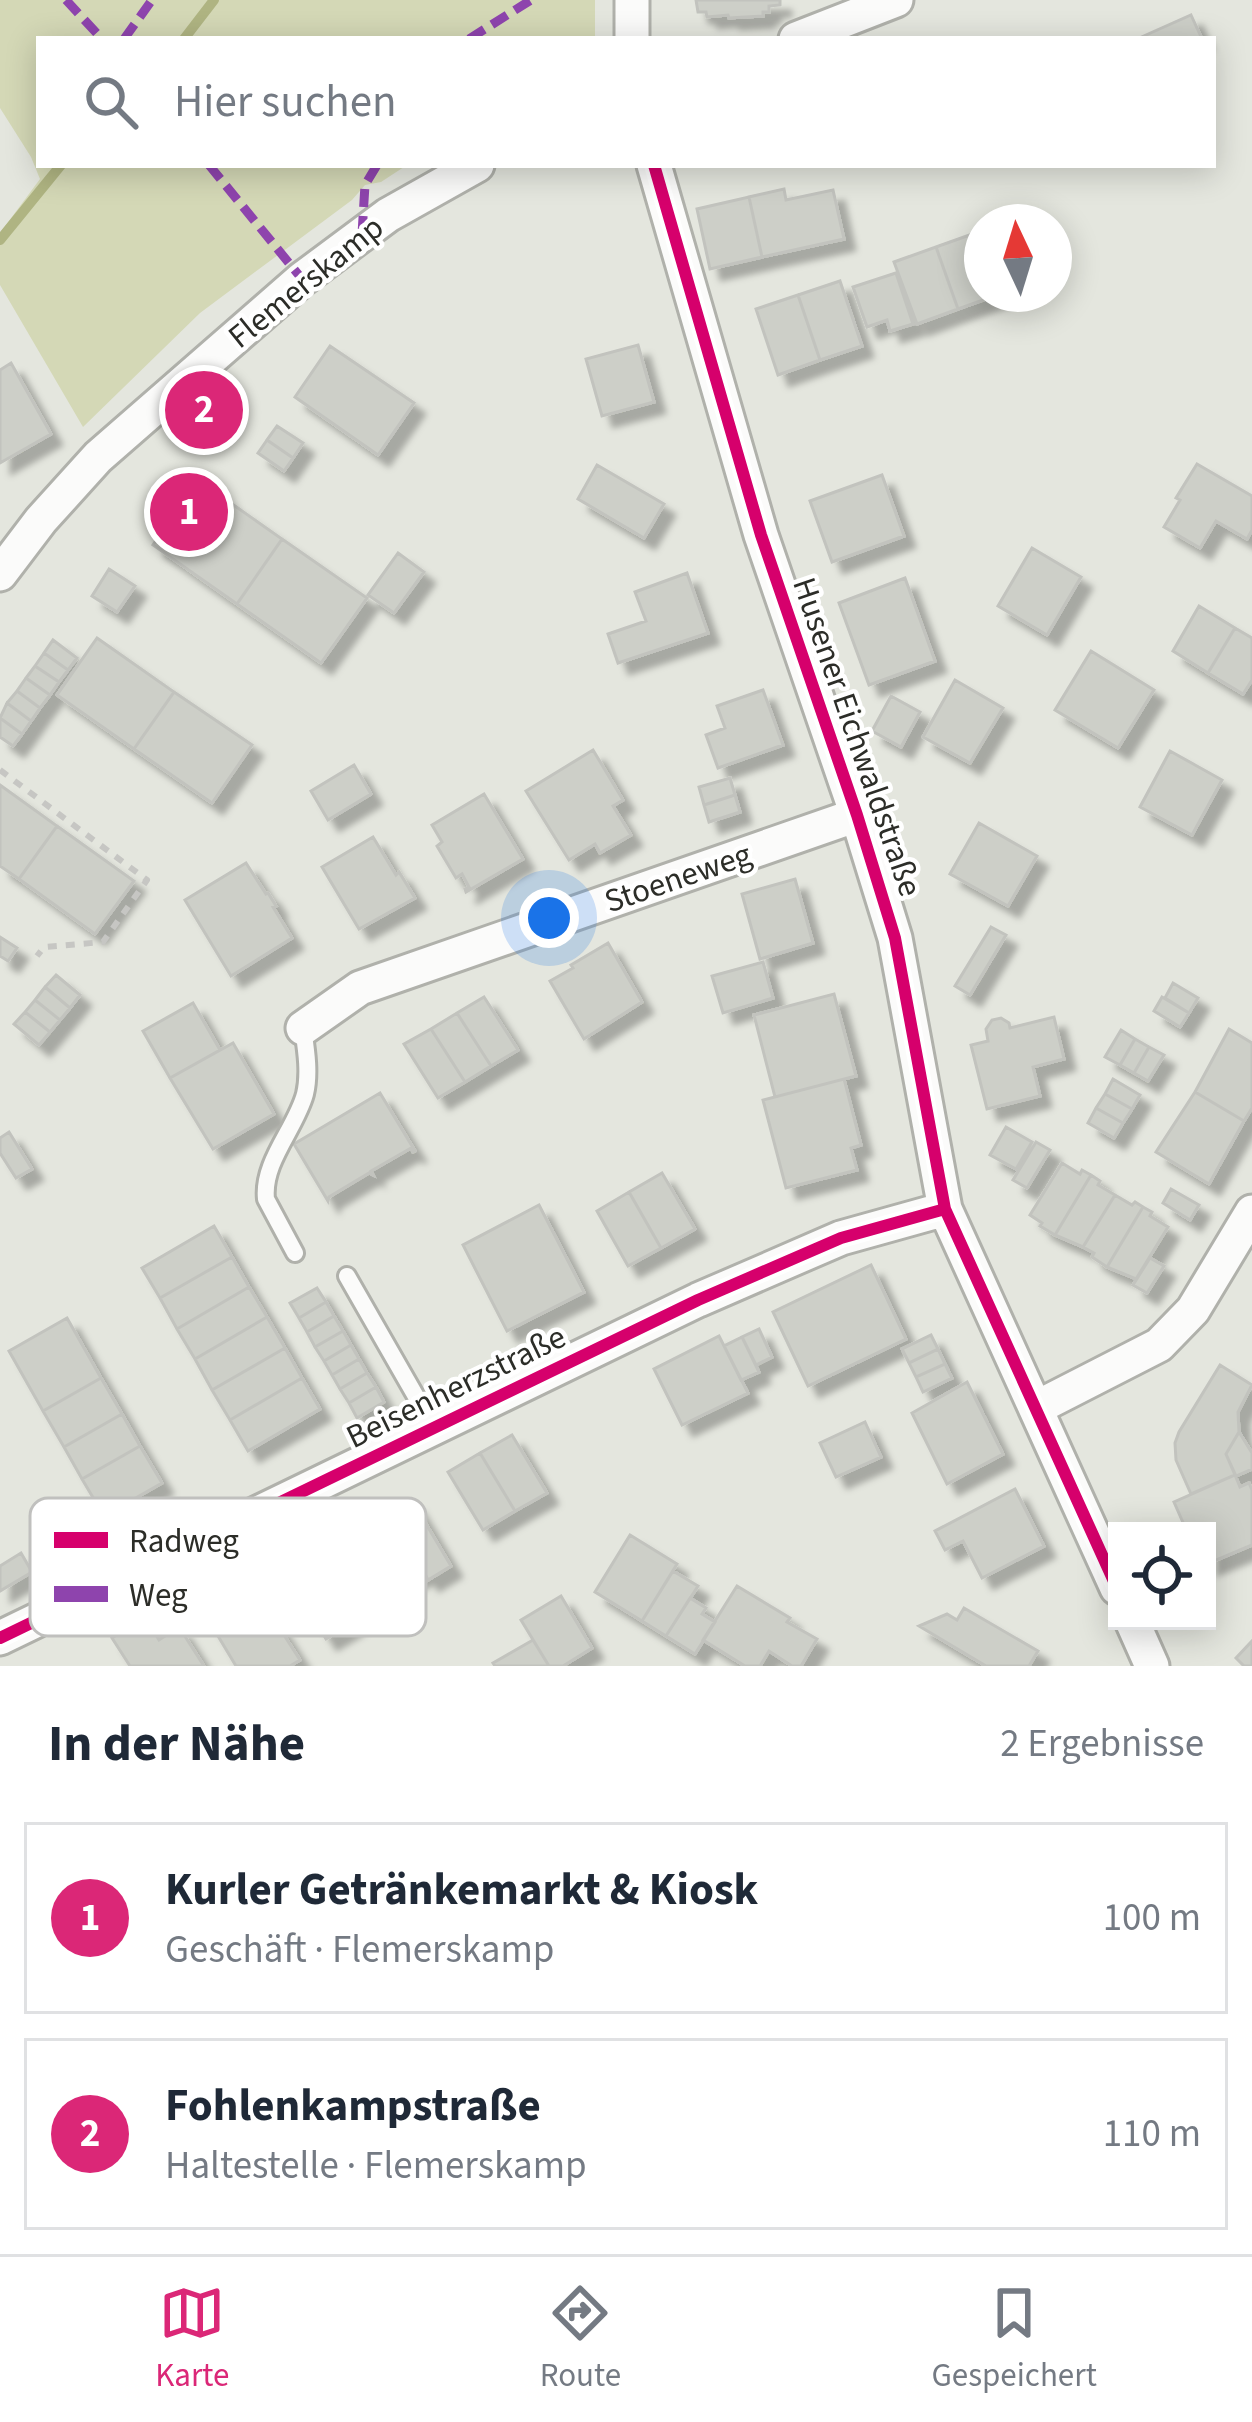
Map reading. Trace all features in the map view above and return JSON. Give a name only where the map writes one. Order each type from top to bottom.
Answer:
[{"type":"street","points":[[632,0],[632,36]]},
{"type":"street","points":[[804,36],[896,0]]},
{"type":"street","name":"Flemerskamp","points":[[0,574],[98,457],[302,279],[388,215],[472,168]]},
{"type":"street","name":"Husener Eichwaldstraße","points":[[655,168],[760,535],[895,938],[944,1209],[1108,1568]]},
{"type":"street","name":"Stoeneweg","points":[[302,1028],[360,988],[857,815]]},
{"type":"street","name":"Beisenherzstraße","points":[[289,1498],[698,1300],[841,1238],[944,1209]]},
{"type":"street","points":[[1036,1408],[1159,1345],[1193,1310],[1252,1212]]},
{"type":"street","name":"Beisenherzstraße","points":[[0,1638],[30,1623]]},
{"type":"street","points":[[1136,1630],[1153,1666]]},
{"type":"lane","points":[[295,1253],[265,1191],[304,1098],[302,1028]]},
{"type":"lane","points":[[347,1276],[434,1428]]},
{"type":"path","points":[[0,770],[147,880],[103,942],[44,947],[38,956]]},
{"type":"green space","points":[[0,0],[595,0],[595,36],[36,36],[36,168],[402,168],[381,182],[365,185],[352,200],[200,313],[83,427],[0,285],[0,233],[40,179],[0,108]]},
{"type":"building","points":[[696,0],[780,0],[780,5],[769,6],[763,16],[707,17],[706,12],[698,12]]},
{"type":"building","points":[[1191,15],[1201,36],[1144,36]]},
{"type":"building","points":[[784,189],[786,200],[833,190],[844,239],[762,257],[749,197]]},
{"type":"building","points":[[749,197],[762,257],[710,269],[697,209]]},
{"type":"building","points":[[964,237],[964,307],[958,309],[936,247]]},
{"type":"building","points":[[936,247],[958,309],[917,324],[894,262]]},
{"type":"building","points":[[896,273],[913,324],[890,331],[887,320],[867,327],[853,287]]},
{"type":"building","points":[[840,281],[862,346],[820,360],[798,295]]},
{"type":"building","points":[[798,295],[820,360],[778,375],[756,309]]},
{"type":"building","points":[[638,345],[654,402],[602,416],[586,359]]},
{"type":"building","points":[[330,346],[414,403],[378,455],[295,397]]},
{"type":"building","points":[[11,363],[51,434],[0,463],[0,370]]},
{"type":"building","points":[[277,426],[303,443],[293,458],[267,440]]},
{"type":"building","points":[[267,440],[293,458],[284,471],[258,453]]},
{"type":"building","points":[[1197,464],[1252,496],[1252,530],[1247,539],[1216,521],[1200,548],[1164,527]]},
{"type":"building","points":[[597,465],[664,504],[644,538],[578,499]]},
{"type":"building","points":[[882,475],[904,536],[832,562],[810,501]]},
{"type":"building","points":[[198,480],[282,539],[237,604],[153,545]]},
{"type":"building","points":[[282,539],[367,598],[321,663],[237,604]]},
{"type":"building","points":[[1032,548],[1081,577],[1047,635],[998,606]]},
{"type":"building","points":[[398,553],[424,572],[394,613],[368,595]]},
{"type":"building","points":[[109,569],[135,586],[117,612],[92,596]]},
{"type":"building","points":[[687,573],[708,633],[618,663],[608,634],[646,621],[635,592]]},
{"type":"building","points":[[905,578],[935,661],[869,685],[839,603]]},
{"type":"building","points":[[1199,606],[1235,628],[1208,673],[1173,651]]},
{"type":"building","points":[[1235,628],[1252,638],[1252,680],[1243,694],[1208,673]]},
{"type":"building","points":[[97,638],[174,692],[134,749],[57,695]]},
{"type":"building","points":[[53,640],[77,658],[68,670],[44,653]]},
{"type":"building","points":[[1091,651],[1154,690],[1118,748],[1055,710]]},
{"type":"building","points":[[44,653],[68,670],[59,682],[35,666]]},
{"type":"building","points":[[35,666],[59,682],[50,695],[26,678]]},
{"type":"building","points":[[26,678],[50,695],[40,708],[17,691]]},
{"type":"building","points":[[955,680],[1003,708],[970,763],[923,737]]},
{"type":"building","points":[[763,690],[783,745],[718,768],[706,735],[725,728],[717,706]]},
{"type":"building","points":[[17,691],[40,708],[31,721],[7,703]]},
{"type":"building","points":[[174,692],[252,745],[212,803],[134,749]]},
{"type":"building","points":[[891,696],[920,712],[901,747],[872,731]]},
{"type":"building","points":[[7,703],[31,721],[22,734],[0,718]]},
{"type":"building","points":[[0,718],[22,734],[13,746],[0,737]]},
{"type":"building","points":[[593,750],[623,800],[613,806],[631,835],[600,853],[595,844],[569,860],[526,791]]},
{"type":"building","points":[[1170,751],[1222,780],[1192,835],[1140,807]]},
{"type":"building","points":[[354,765],[371,794],[328,820],[311,791]]},
{"type":"building","points":[[730,778],[735,795],[704,805],[699,787]]},
{"type":"building","points":[[0,785],[57,826],[19,879],[0,866]]},
{"type":"building","points":[[484,794],[523,859],[466,892],[469,887],[462,874],[456,878],[437,846],[442,842],[432,825]]},
{"type":"building","points":[[735,795],[740,812],[709,822],[704,805]]},
{"type":"building","points":[[979,823],[1037,856],[1008,906],[950,874]]},
{"type":"building","points":[[57,826],[134,881],[95,934],[19,879]]},
{"type":"building","points":[[373,837],[415,898],[359,929],[322,867]]},
{"type":"building","points":[[246,863],[292,938],[231,976],[185,900]]},
{"type":"building","points":[[795,879],[813,943],[760,959],[742,894]]},
{"type":"building","points":[[991,927],[1006,935],[970,995],[955,986]]},
{"type":"building","points":[[0,937],[17,948],[8,961],[0,956]]},
{"type":"building","points":[[608,943],[642,1002],[584,1039],[550,981]]},
{"type":"building","points":[[763,962],[773,998],[723,1013],[712,976]]},
{"type":"building","points":[[56,975],[80,995],[70,1008],[45,987]]},
{"type":"building","points":[[1173,983],[1198,998],[1189,1013],[1165,998]]},
{"type":"building","points":[[45,987],[70,1008],[60,1020],[35,1000]]},
{"type":"building","points":[[834,994],[856,1076],[775,1097],[754,1015]]},
{"type":"building","points":[[484,997],[518,1050],[491,1066],[457,1013]]},
{"type":"building","points":[[1162,997],[1189,1013],[1180,1027],[1154,1011]]},
{"type":"building","points":[[35,1000],[60,1020],[50,1032],[25,1012]]},
{"type":"building","points":[[193,1003],[220,1050],[170,1078],[143,1031]]},
{"type":"building","points":[[25,1012],[50,1032],[39,1045],[14,1024]]},
{"type":"building","points":[[457,1013],[491,1066],[465,1082],[431,1029]]},
{"type":"building","points":[[1054,1017],[1064,1059],[1033,1067],[1040,1096],[987,1109],[971,1045],[988,1041],[986,1029],[992,1020],[1001,1018],[1010,1028]]},
{"type":"building","points":[[431,1029],[465,1082],[438,1098],[404,1044]]},
{"type":"building","points":[[1229,1029],[1252,1043],[1252,1108],[1244,1121],[1195,1092]]},
{"type":"building","points":[[1121,1030],[1135,1039],[1120,1065],[1105,1057]]},
{"type":"building","points":[[1135,1039],[1149,1047],[1134,1073],[1120,1065]]},
{"type":"building","points":[[233,1043],[274,1114],[213,1149],[170,1078]]},
{"type":"building","points":[[1149,1047],[1164,1055],[1148,1081],[1134,1073]]},
{"type":"building","points":[[844,1079],[861,1145],[851,1148],[857,1170],[786,1188],[763,1100]]},
{"type":"building","points":[[1113,1079],[1140,1095],[1132,1109],[1105,1094]]},
{"type":"building","points":[[1195,1092],[1244,1121],[1209,1184],[1156,1152]]},
{"type":"building","points":[[380,1093],[415,1151],[411,1148],[328,1201],[294,1144]]},
{"type":"building","points":[[1105,1094],[1132,1109],[1123,1123],[1096,1108]]},
{"type":"building","points":[[1096,1108],[1123,1123],[1114,1138],[1088,1123]]},
{"type":"building","points":[[1006,1127],[1032,1142],[1016,1169],[990,1155]]},
{"type":"building","points":[[9,1132],[32,1169],[16,1178],[0,1153],[0,1138]]},
{"type":"building","points":[[1036,1142],[1050,1150],[1027,1188],[1013,1180]]},
{"type":"building","points":[[1062,1163],[1091,1175],[1055,1235],[1030,1215]]},
{"type":"building","points":[[662,1173],[695,1229],[661,1248],[629,1192]]},
{"type":"building","points":[[1091,1175],[1115,1195],[1083,1247],[1055,1235]]},
{"type":"building","points":[[1171,1189],[1199,1205],[1190,1220],[1163,1203]]},
{"type":"building","points":[[629,1192],[661,1248],[628,1266],[597,1211]]},
{"type":"building","points":[[1115,1195],[1143,1207],[1107,1267],[1083,1247]]},
{"type":"building","points":[[539,1205],[584,1292],[507,1331],[463,1245]]},
{"type":"building","points":[[1143,1207],[1168,1227],[1136,1279],[1107,1267]]},
{"type":"building","points":[[214,1226],[232,1257],[160,1298],[142,1268]]},
{"type":"building","points":[[232,1257],[249,1287],[177,1329],[160,1298]]},
{"type":"building","points":[[1150,1258],[1164,1266],[1147,1293],[1133,1285]]},
{"type":"building","points":[[871,1265],[906,1339],[808,1386],[773,1312]]},
{"type":"building","points":[[249,1287],[267,1317],[195,1359],[177,1329]]},
{"type":"building","points":[[317,1288],[326,1302],[299,1318],[290,1303]]},
{"type":"building","points":[[326,1302],[334,1316],[307,1332],[299,1318]]},
{"type":"building","points":[[334,1316],[343,1331],[315,1347],[307,1332]]},
{"type":"building","points":[[267,1317],[285,1348],[212,1390],[195,1359]]},
{"type":"building","points":[[67,1318],[101,1378],[43,1411],[9,1351]]},
{"type":"building","points":[[759,1329],[772,1357],[756,1365],[742,1337]]},
{"type":"building","points":[[343,1331],[351,1345],[324,1361],[315,1347]]},
{"type":"building","points":[[931,1335],[938,1349],[909,1363],[902,1349]]},
{"type":"building","points":[[719,1336],[748,1393],[682,1425],[654,1369]]},
{"type":"building","points":[[742,1337],[759,1372],[741,1380],[724,1346]]},
{"type":"building","points":[[351,1345],[359,1359],[332,1375],[324,1361]]},
{"type":"building","points":[[285,1348],[302,1378],[230,1420],[212,1390]]},
{"type":"building","points":[[938,1349],[945,1364],[916,1377],[909,1363]]},
{"type":"building","points":[[359,1359],[367,1373],[340,1389],[332,1375]]},
{"type":"building","points":[[945,1364],[952,1378],[923,1392],[916,1377]]},
{"type":"building","points":[[1220,1365],[1252,1385],[1238,1412],[1239,1432],[1226,1454],[1235,1475],[1191,1494],[1176,1460],[1175,1443]]},
{"type":"building","points":[[367,1373],[376,1387],[349,1403],[340,1389]]},
{"type":"building","points":[[101,1378],[122,1414],[64,1447],[43,1411]]},
{"type":"building","points":[[302,1378],[320,1409],[248,1451],[230,1420]]},
{"type":"building","points":[[967,1382],[1003,1454],[947,1484],[912,1413]]},
{"type":"building","points":[[376,1387],[384,1402],[357,1418],[349,1403]]},
{"type":"building","points":[[122,1414],[140,1446],[82,1479],[64,1447]]},
{"type":"building","points":[[865,1422],[881,1457],[836,1477],[820,1443]]},
{"type":"building","points":[[1239,1432],[1252,1453],[1252,1469],[1236,1476],[1226,1454]]},
{"type":"building","points":[[512,1435],[547,1493],[515,1511],[480,1453]]},
{"type":"building","points":[[140,1446],[162,1483],[136,1498],[93,1498],[82,1479]]},
{"type":"building","points":[[480,1453],[515,1511],[483,1530],[448,1472]]},
{"type":"building","points":[[1235,1475],[1240,1487],[1249,1483],[1252,1490],[1252,1545],[1216,1560],[1216,1522],[1183,1522],[1174,1502]]},
{"type":"building","points":[[1015,1489],[1044,1546],[982,1578],[963,1541],[945,1550],[935,1531]]},
{"type":"building","points":[[426,1524],[451,1566],[428,1580],[426,1576]]},
{"type":"building","points":[[630,1535],[677,1564],[642,1621],[595,1592]]},
{"type":"building","points":[[21,1553],[30,1573],[0,1591],[0,1566]]},
{"type":"building","points":[[673,1571],[698,1586],[666,1636],[642,1621]]},
{"type":"building","points":[[737,1586],[817,1639],[801,1666],[792,1666],[769,1651],[760,1666],[745,1666],[703,1640]]},
{"type":"building","points":[[561,1596],[592,1648],[563,1666],[549,1666],[521,1620]]},
{"type":"building","points":[[690,1598],[706,1608],[702,1614],[715,1622],[695,1654],[666,1636]]},
{"type":"building","points":[[964,1608],[1038,1651],[1029,1666],[986,1666],[919,1626],[947,1614],[957,1620]]},
{"type":"building","points":[[185,1636],[204,1666],[130,1666],[112,1638]]},
{"type":"building","points":[[218,1636],[285,1636],[300,1660],[290,1666],[236,1666]]},
{"type":"building","points":[[533,1640],[549,1666],[493,1663]]},
{"type":"building","points":[[1252,1641],[1252,1666],[1244,1666],[1236,1658]]},
{"type":"waterway","points":[[186,36],[214,0]]},
{"type":"waterway","points":[[0,240],[59,168]]},
{"type":"marked path","points":[[66,0],[99,36]]},
{"type":"marked path","points":[[126,36],[152,0]]},
{"type":"marked path","points":[[474,36],[531,0]]},
{"type":"marked path","points":[[211,168],[302,279]]},
{"type":"marked path","points":[[362,234],[365,185],[375,168]]},
{"type":"cycle path","points":[[655,168],[761,535],[895,938],[945,1209],[1108,1568]]},
{"type":"cycle path","points":[[289,1498],[698,1300],[841,1238],[945,1209]]},
{"type":"cycle path","points":[[0,1638],[30,1623]]},
{"type":"place","name":"Fohlenkampstraße","points":[[204,410]]},
{"type":"place","name":"Kurler Getränkemarkt & Kiosk","points":[[189,512]]}]
